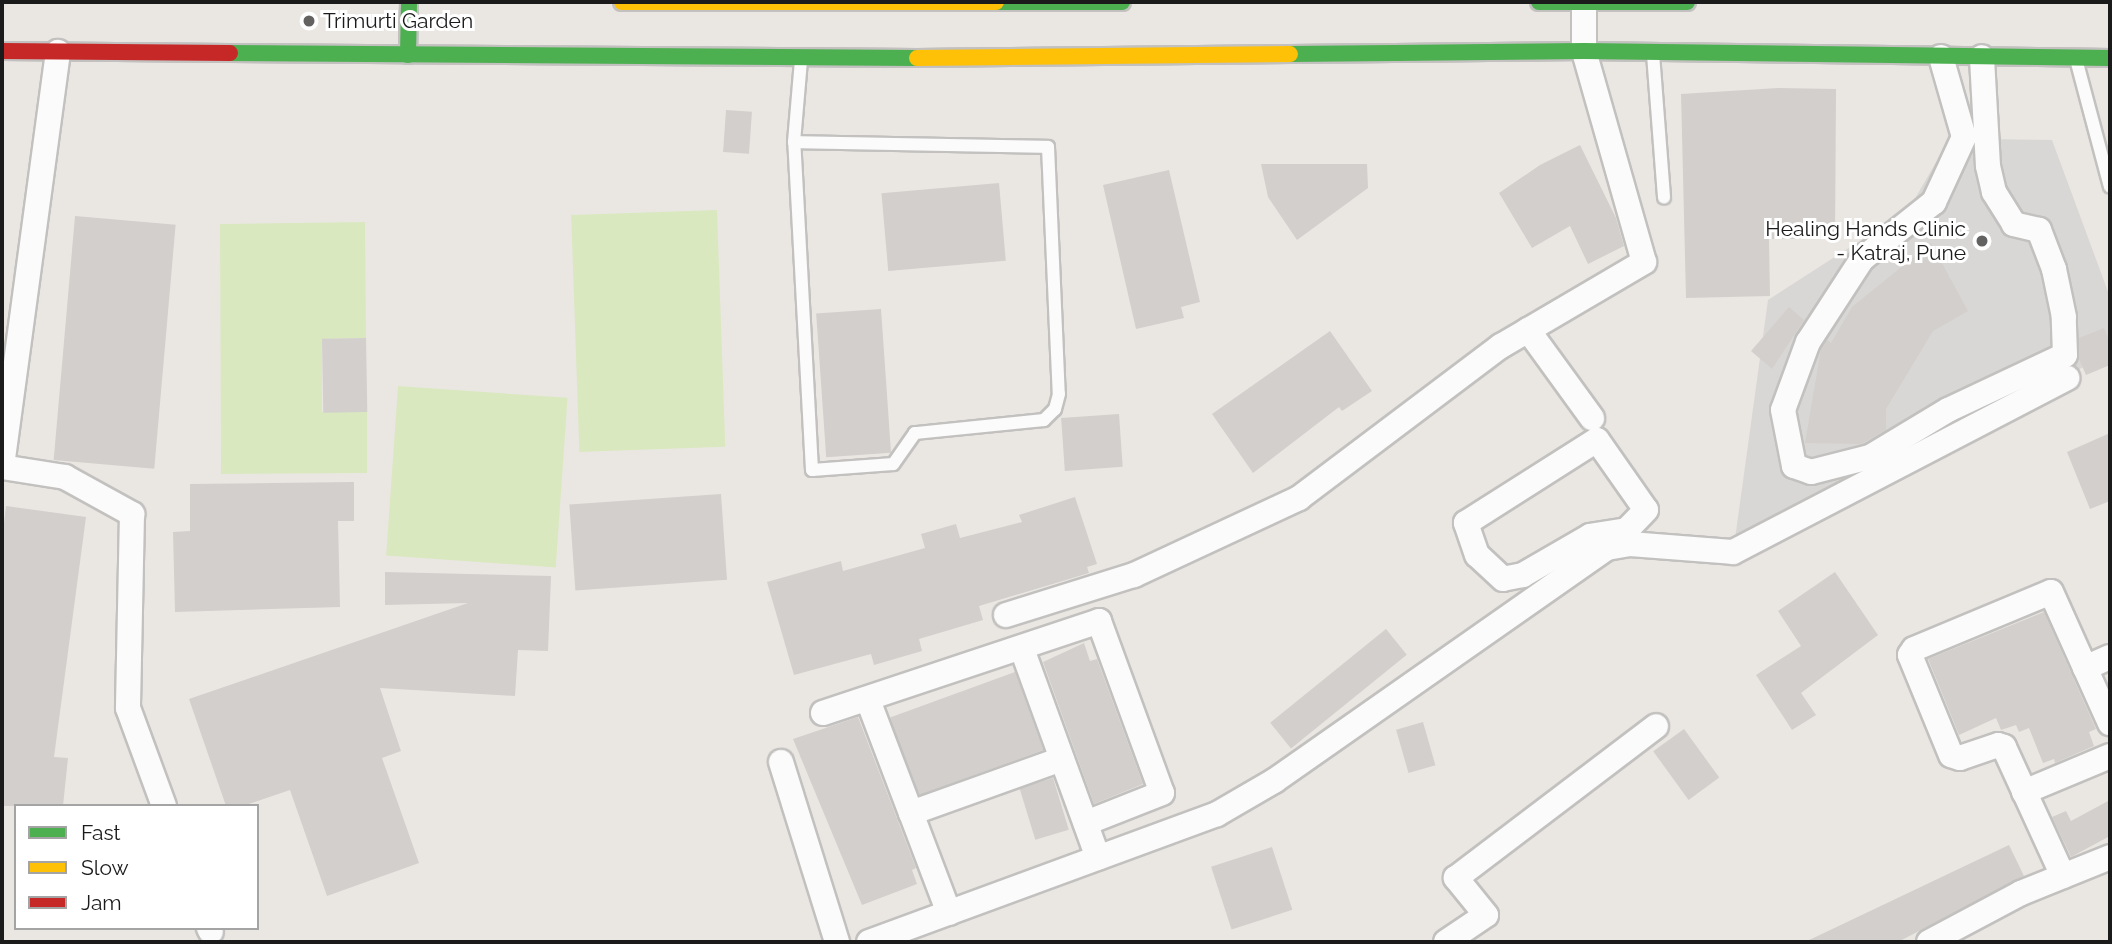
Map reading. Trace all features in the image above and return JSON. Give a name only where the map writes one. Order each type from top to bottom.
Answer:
[{"type":"main road","points":[[408,55],[409,2]]},
{"type":"main road","points":[[622,2],[1122,2]]},
{"type":"main road","points":[[1539,2],[1687,2]]},
{"type":"main road","points":[[2,51],[801,59],[1584,51],[2110,58]]},
{"type":"street","points":[[1006,615],[1134,575],[1299,498],[1528,330],[1644,262],[1584,51],[1584,2]]},
{"type":"street","points":[[58,52],[2,468],[65,477],[132,514],[128,708],[163,804]]},
{"type":"street","points":[[1941,57],[1965,137],[1934,202],[1863,260],[1808,342],[1783,410],[1794,466],[1811,472],[1870,457],[1948,410],[2065,355],[2064,317],[2054,269],[2039,230],[2014,224],[1994,192],[1988,166],[1982,57]]},
{"type":"street","points":[[1528,330],[1592,418]]},
{"type":"street","points":[[869,942],[1217,814],[1274,780],[1607,548],[1628,537],[1646,510],[1597,440],[1466,523],[1477,555],[1503,579],[1523,575],[1590,536],[1628,537],[1732,552],[2067,378]]},
{"type":"street","points":[[2063,876],[2002,746],[1960,758],[1951,755],[1910,655],[1914,649],[2051,592],[2110,723]]},
{"type":"street","points":[[823,713],[1022,649],[1099,621],[1162,793],[1086,823]]},
{"type":"street","points":[[1022,649],[1098,858]]},
{"type":"street","points":[[2085,668],[2110,657]]},
{"type":"street","points":[[868,700],[949,913]]},
{"type":"street","points":[[1446,942],[1486,915],[1456,878],[1656,726]]},
{"type":"street","points":[[2024,792],[2110,756]]},
{"type":"street","points":[[911,813],[1062,759]]},
{"type":"street","points":[[781,762],[837,942]]},
{"type":"street","points":[[1929,942],[2021,893],[2110,857]]},
{"type":"lane","points":[[1653,54],[1664,198]]},
{"type":"lane","points":[[2076,58],[2110,187]]},
{"type":"lane","points":[[794,142],[1048,147],[1059,394],[1055,409],[1044,420],[915,433],[893,464],[812,470],[794,142],[801,59]]},
{"type":"shaded area","points":[[1982,139],[2052,140],[2110,297],[2110,354],[1735,539],[1768,300],[1909,209],[1943,150]]},
{"type":"green space","points":[[717,210],[725,447],[579,452],[571,215]]},
{"type":"green space","points":[[365,222],[366,338],[322,339],[322,412],[367,412],[367,473],[221,474],[220,224]]},
{"type":"green space","points":[[398,386],[568,398],[556,567],[386,556]]},
{"type":"building","points":[[1778,88],[1836,89],[1835,239],[1769,239],[1770,296],[1686,298],[1681,94]]},
{"type":"building","points":[[726,110],[752,112],[749,154],[723,152]]},
{"type":"building","points":[[1580,145],[1616,218],[1624,246],[1588,264],[1570,226],[1532,248],[1499,193],[1540,165]]},
{"type":"building","points":[[1261,164],[1367,164],[1368,188],[1297,240],[1268,197]]},
{"type":"building","points":[[1169,170],[1200,302],[1181,307],[1184,318],[1136,329],[1103,185]]},
{"type":"building","points":[[999,183],[1006,261],[888,271],[881,193]]},
{"type":"building","points":[[75,216],[176,225],[154,469],[54,460]]},
{"type":"building","points":[[1931,243],[1968,311],[1933,331],[1886,409],[1886,430],[1861,444],[1805,443],[1821,349],[1827,340],[1831,343],[1852,307]]},
{"type":"building","points":[[1789,307],[1804,320],[1772,369],[1751,351]]},
{"type":"building","points":[[881,309],[891,453],[826,457],[816,314]]},
{"type":"building","points":[[2104,328],[2110,343],[2110,365],[2086,375],[2079,359],[2079,338]]},
{"type":"building","points":[[1330,331],[1372,391],[1342,411],[1339,407],[1253,473],[1212,414]]},
{"type":"building","points":[[366,338],[367,412],[323,413],[322,339]]},
{"type":"building","points":[[1119,414],[1123,467],[1065,471],[1061,418]]},
{"type":"building","points":[[2110,433],[2110,501],[2090,509],[2067,452]]},
{"type":"building","points":[[354,482],[354,521],[338,521],[340,607],[175,612],[173,532],[190,531],[190,484]]},
{"type":"building","points":[[721,494],[727,580],[575,590],[569,505]]},
{"type":"building","points":[[1075,497],[1097,564],[1087,567],[1089,573],[979,606],[983,620],[919,639],[922,651],[874,665],[871,654],[794,675],[767,582],[841,561],[843,571],[925,548],[921,534],[956,524],[960,538],[1022,522],[1019,515]]},
{"type":"building","points":[[6,506],[86,517],[54,757],[68,758],[63,804],[2,806],[2,540]]},
{"type":"building","points":[[385,572],[551,576],[548,651],[518,650],[515,696],[380,688],[401,751],[382,758],[419,863],[327,896],[290,790],[249,804],[225,804],[189,699],[468,603],[385,605]]},
{"type":"building","points":[[1835,572],[1878,635],[1801,693],[1816,715],[1792,730],[1756,675],[1801,646],[1778,611]]},
{"type":"building","points":[[2044,612],[2096,729],[2089,732],[2094,746],[2055,763],[2054,759],[2043,763],[2029,728],[2019,732],[2016,725],[2001,730],[1996,718],[1959,735],[1928,659]]},
{"type":"building","points":[[1386,629],[1407,655],[1291,748],[1270,723]]},
{"type":"building","points":[[1084,643],[1090,661],[1097,659],[1143,784],[1094,804],[1043,662]]},
{"type":"building","points":[[1015,672],[1043,750],[918,795],[890,717]]},
{"type":"building","points":[[858,717],[916,868],[912,870],[917,884],[862,905],[793,739]]},
{"type":"building","points":[[1423,722],[1435,765],[1408,773],[1396,730]]},
{"type":"building","points":[[1684,729],[1719,778],[1689,800],[1653,751]]},
{"type":"building","points":[[1053,778],[1069,830],[1035,840],[1020,788]]},
{"type":"building","points":[[2110,800],[2110,836],[2071,857],[2052,817],[2066,811],[2071,821]]},
{"type":"building","points":[[2009,845],[2024,876],[1898,942],[1805,942]]},
{"type":"building","points":[[1272,847],[1292,910],[1232,930],[1211,867]]},
{"type":"traffic: fast","points":[[408,55],[409,2]]},
{"type":"traffic: fast","points":[[996,2],[1122,2]]},
{"type":"traffic: fast","points":[[1539,2],[1687,2]]},
{"type":"traffic: fast","points":[[1290,54],[1584,51],[2110,58]]},
{"type":"traffic: fast","points":[[230,53],[917,58]]},
{"type":"traffic: slow","points":[[622,2],[996,2]]},
{"type":"traffic: slow","points":[[917,58],[1290,54]]},
{"type":"traffic: jam","points":[[2,51],[230,53]]},
{"type":"place","name":"Trimurti Garden","points":[[309,21]]},
{"type":"place","name":"Healing Hands Clinic - Katraj, Pune","points":[[1982,241]]}]
